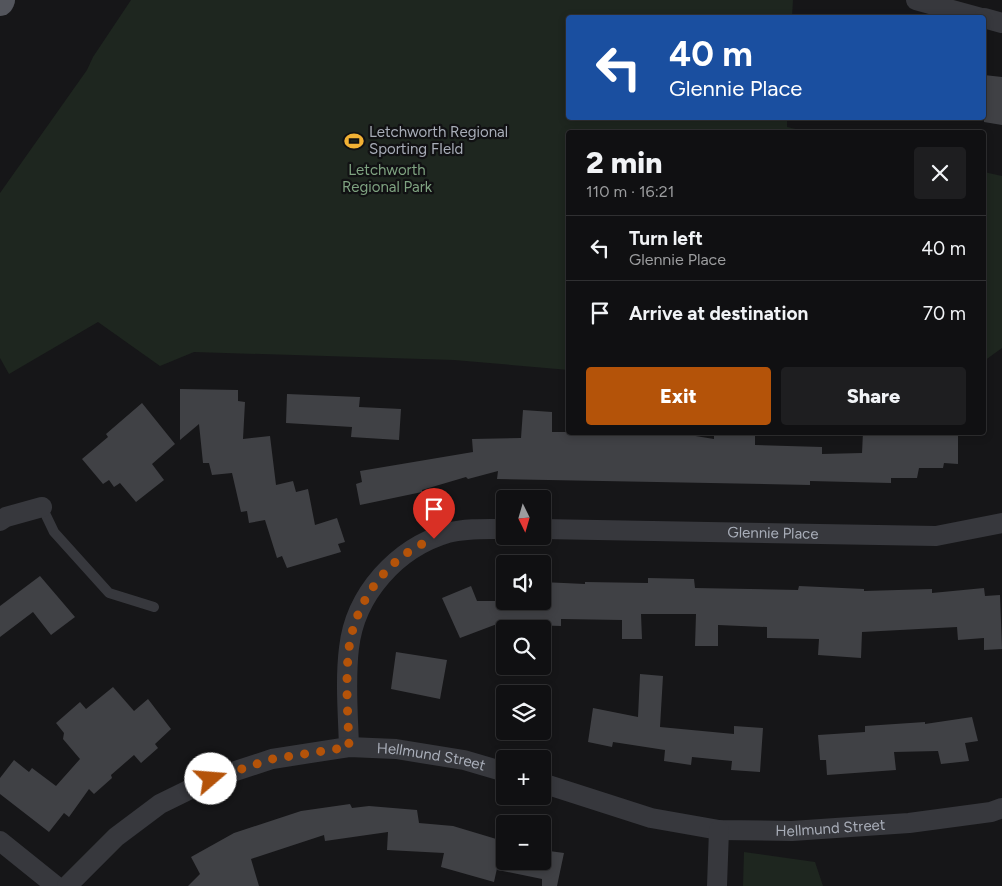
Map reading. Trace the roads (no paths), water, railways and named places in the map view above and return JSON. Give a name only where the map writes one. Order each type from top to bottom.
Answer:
[{"type":"street","points":[[916,0],[972,15]]},
{"type":"street","points":[[986,19],[1002,23]]},
{"type":"street","points":[[0,521],[6,517],[42,507]]},
{"type":"street","name":"Glennie Place","points":[[551,530],[936,536],[1002,523]]},
{"type":"street","points":[[349,747],[349,647],[356,620],[369,593],[384,572],[418,544],[449,533],[496,529]]},
{"type":"street","name":"Hellmund Street","points":[[67,886],[116,837],[160,804],[211,779],[272,759],[349,747],[406,751],[464,760],[496,769]]},
{"type":"street","name":"Hellmund Street","points":[[551,786],[651,818],[719,830],[792,831],[899,824],[991,812],[1002,808]]},
{"type":"street","points":[[716,886],[719,830]]},
{"type":"street","points":[[0,841],[56,886]]},
{"type":"lane","points":[[42,507],[54,532],[109,593],[154,607]]},
{"type":"place","name":"Letchworth Regional Sporting FIeld","points":[[354,141]]},
{"type":"park label","name":"Letchworth Regional Park","points":[[387,178]]}]
